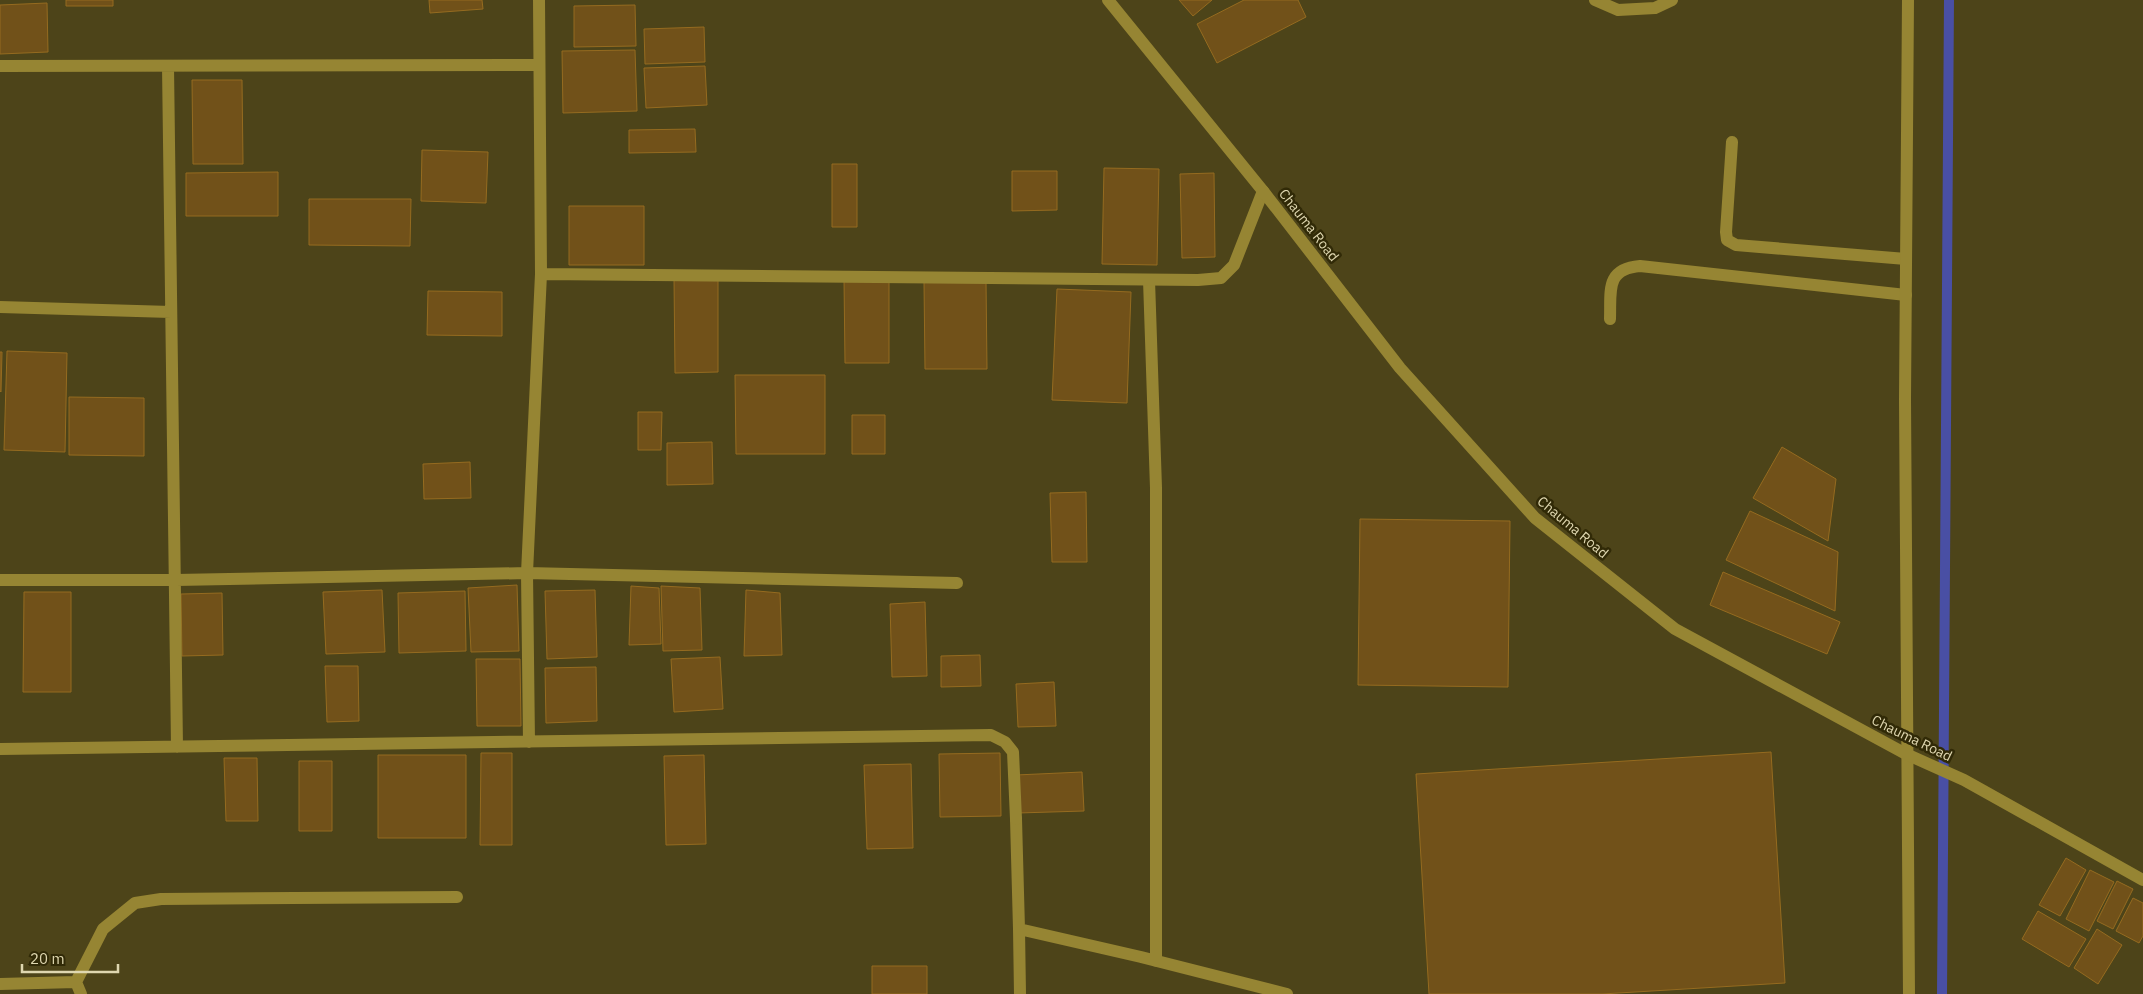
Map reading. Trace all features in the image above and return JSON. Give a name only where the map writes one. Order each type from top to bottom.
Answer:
[{"type":"street","points":[[529,742],[527,573],[541,274],[539,0]]},
{"type":"street","name":"Chauma Road","points":[[1108,0],[1263,191],[1400,368],[1535,518],[1675,629],[1906,754],[1964,780],[2143,880]]},
{"type":"street","points":[[1595,0],[1618,10],[1655,8],[1672,0]]},
{"type":"street","points":[[1908,0],[1906,754],[1909,994]]},
{"type":"street","points":[[0,66],[539,65]]},
{"type":"street","points":[[168,66],[178,747]]},
{"type":"street","points":[[1732,142],[1727,240],[1736,245],[1906,259]]},
{"type":"street","points":[[541,274],[1149,280],[1221,278],[1234,265],[1263,191]]},
{"type":"street","points":[[1610,319],[1612,281],[1616,274],[1626,267],[1640,266],[1906,295]]},
{"type":"street","points":[[1149,280],[1156,488],[1156,961]]},
{"type":"street","points":[[0,307],[172,312]]},
{"type":"street","points":[[0,580],[176,580],[527,573],[957,582]]},
{"type":"street","points":[[0,749],[991,735],[1005,742],[1013,752],[1020,994]]},
{"type":"street","points":[[81,994],[76,982],[103,929],[135,903],[161,898],[457,897]]},
{"type":"street","points":[[1018,929],[1287,994]]},
{"type":"street","points":[[0,984],[76,982]]},
{"type":"building","points":[[66,0],[113,0],[113,6],[66,6]]},
{"type":"building","points":[[429,0],[482,0],[483,9],[430,13]]},
{"type":"building","points":[[1179,0],[1212,0],[1193,16]]},
{"type":"building","points":[[1244,0],[1298,0],[1306,17],[1217,63],[1197,24]]},
{"type":"building","points":[[47,3],[48,52],[0,54],[0,5]]},
{"type":"building","points":[[635,5],[636,46],[574,47],[574,6]]},
{"type":"building","points":[[704,27],[705,62],[645,64],[644,29]]},
{"type":"building","points":[[635,50],[637,111],[563,113],[562,51]]},
{"type":"building","points":[[705,66],[707,105],[646,108],[644,68]]},
{"type":"building","points":[[192,80],[242,80],[243,164],[193,164]]},
{"type":"building","points":[[695,129],[696,152],[629,153],[629,130]]},
{"type":"building","points":[[422,150],[488,152],[486,203],[421,201]]},
{"type":"building","points":[[832,164],[857,164],[857,227],[832,227]]},
{"type":"building","points":[[1104,168],[1159,169],[1157,265],[1102,264]]},
{"type":"building","points":[[1012,171],[1057,171],[1057,210],[1012,211]]},
{"type":"building","points":[[278,172],[278,216],[186,216],[186,173]]},
{"type":"building","points":[[1214,173],[1215,257],[1182,258],[1180,174]]},
{"type":"building","points":[[309,199],[411,199],[410,246],[309,245]]},
{"type":"building","points":[[569,206],[644,206],[644,265],[569,265]]},
{"type":"building","points":[[674,278],[718,278],[718,372],[675,373]]},
{"type":"building","points":[[889,278],[889,363],[845,363],[844,279]]},
{"type":"building","points":[[986,281],[987,369],[925,369],[924,282]]},
{"type":"building","points":[[1057,289],[1131,292],[1127,403],[1052,400]]},
{"type":"building","points":[[428,291],[502,292],[502,336],[427,335]]},
{"type":"building","points":[[7,351],[67,353],[65,452],[4,450]]},
{"type":"building","points":[[0,352],[2,352],[1,392],[0,391]]},
{"type":"building","points":[[735,375],[825,375],[825,454],[736,454]]},
{"type":"building","points":[[69,397],[144,398],[144,456],[69,455]]},
{"type":"building","points":[[638,412],[662,412],[661,450],[638,450]]},
{"type":"building","points":[[852,415],[885,415],[885,454],[852,454]]},
{"type":"building","points":[[712,442],[713,484],[667,485],[667,443]]},
{"type":"building","points":[[1782,447],[1836,479],[1828,541],[1753,498]]},
{"type":"building","points":[[470,462],[471,498],[424,499],[423,464]]},
{"type":"building","points":[[1086,492],[1087,562],[1052,562],[1050,493]]},
{"type":"building","points":[[1750,511],[1838,552],[1835,611],[1726,560]]},
{"type":"building","points":[[1360,519],[1510,521],[1508,687],[1358,685]]},
{"type":"building","points":[[1723,572],[1840,622],[1827,654],[1710,605]]},
{"type":"building","points":[[517,585],[519,651],[471,652],[468,588]]},
{"type":"building","points":[[631,586],[659,588],[661,644],[629,645]]},
{"type":"building","points":[[661,586],[700,588],[702,650],[663,651]]},
{"type":"building","points":[[382,590],[385,652],[326,654],[323,592]]},
{"type":"building","points":[[595,590],[597,657],[547,659],[545,591]]},
{"type":"building","points":[[746,590],[780,593],[782,655],[744,656]]},
{"type":"building","points":[[465,591],[466,651],[399,653],[398,593]]},
{"type":"building","points":[[24,592],[71,592],[71,692],[23,692]]},
{"type":"building","points":[[222,593],[223,655],[182,656],[181,594]]},
{"type":"building","points":[[925,602],[927,676],[892,677],[890,604]]},
{"type":"building","points":[[980,655],[981,686],[941,687],[941,656]]},
{"type":"building","points":[[720,657],[723,709],[674,712],[671,659]]},
{"type":"building","points":[[476,659],[520,659],[521,726],[477,726]]},
{"type":"building","points":[[325,666],[358,666],[359,721],[327,722]]},
{"type":"building","points":[[596,667],[597,721],[546,723],[545,668]]},
{"type":"building","points":[[1054,682],[1056,726],[1018,727],[1016,684]]},
{"type":"building","points":[[1771,752],[1785,983],[1602,994],[1429,994],[1416,774]]},
{"type":"building","points":[[481,753],[512,753],[512,845],[480,845]]},
{"type":"building","points":[[1000,753],[1001,816],[940,817],[939,754]]},
{"type":"building","points":[[378,755],[466,755],[466,838],[378,838]]},
{"type":"building","points":[[704,755],[706,844],[666,845],[664,756]]},
{"type":"building","points":[[224,758],[257,758],[258,821],[226,821]]},
{"type":"building","points":[[299,761],[332,761],[332,831],[299,831]]},
{"type":"building","points":[[911,764],[913,848],[867,849],[864,765]]},
{"type":"building","points":[[1082,772],[1084,811],[1018,813],[1016,775]]},
{"type":"building","points":[[2066,858],[2086,870],[2060,916],[2039,905]]},
{"type":"building","points":[[2090,870],[2114,882],[2089,931],[2066,919]]},
{"type":"building","points":[[2117,881],[2133,889],[2113,929],[2097,921]]},
{"type":"building","points":[[2133,898],[2143,903],[2143,936],[2139,943],[2116,931]]},
{"type":"building","points":[[2038,911],[2086,939],[2069,967],[2022,939]]},
{"type":"building","points":[[2097,929],[2122,945],[2098,984],[2074,968]]},
{"type":"building","points":[[872,966],[927,966],[927,994],[872,994]]},
{"type":"waterway","points":[[1942,994],[1949,0]]}]
